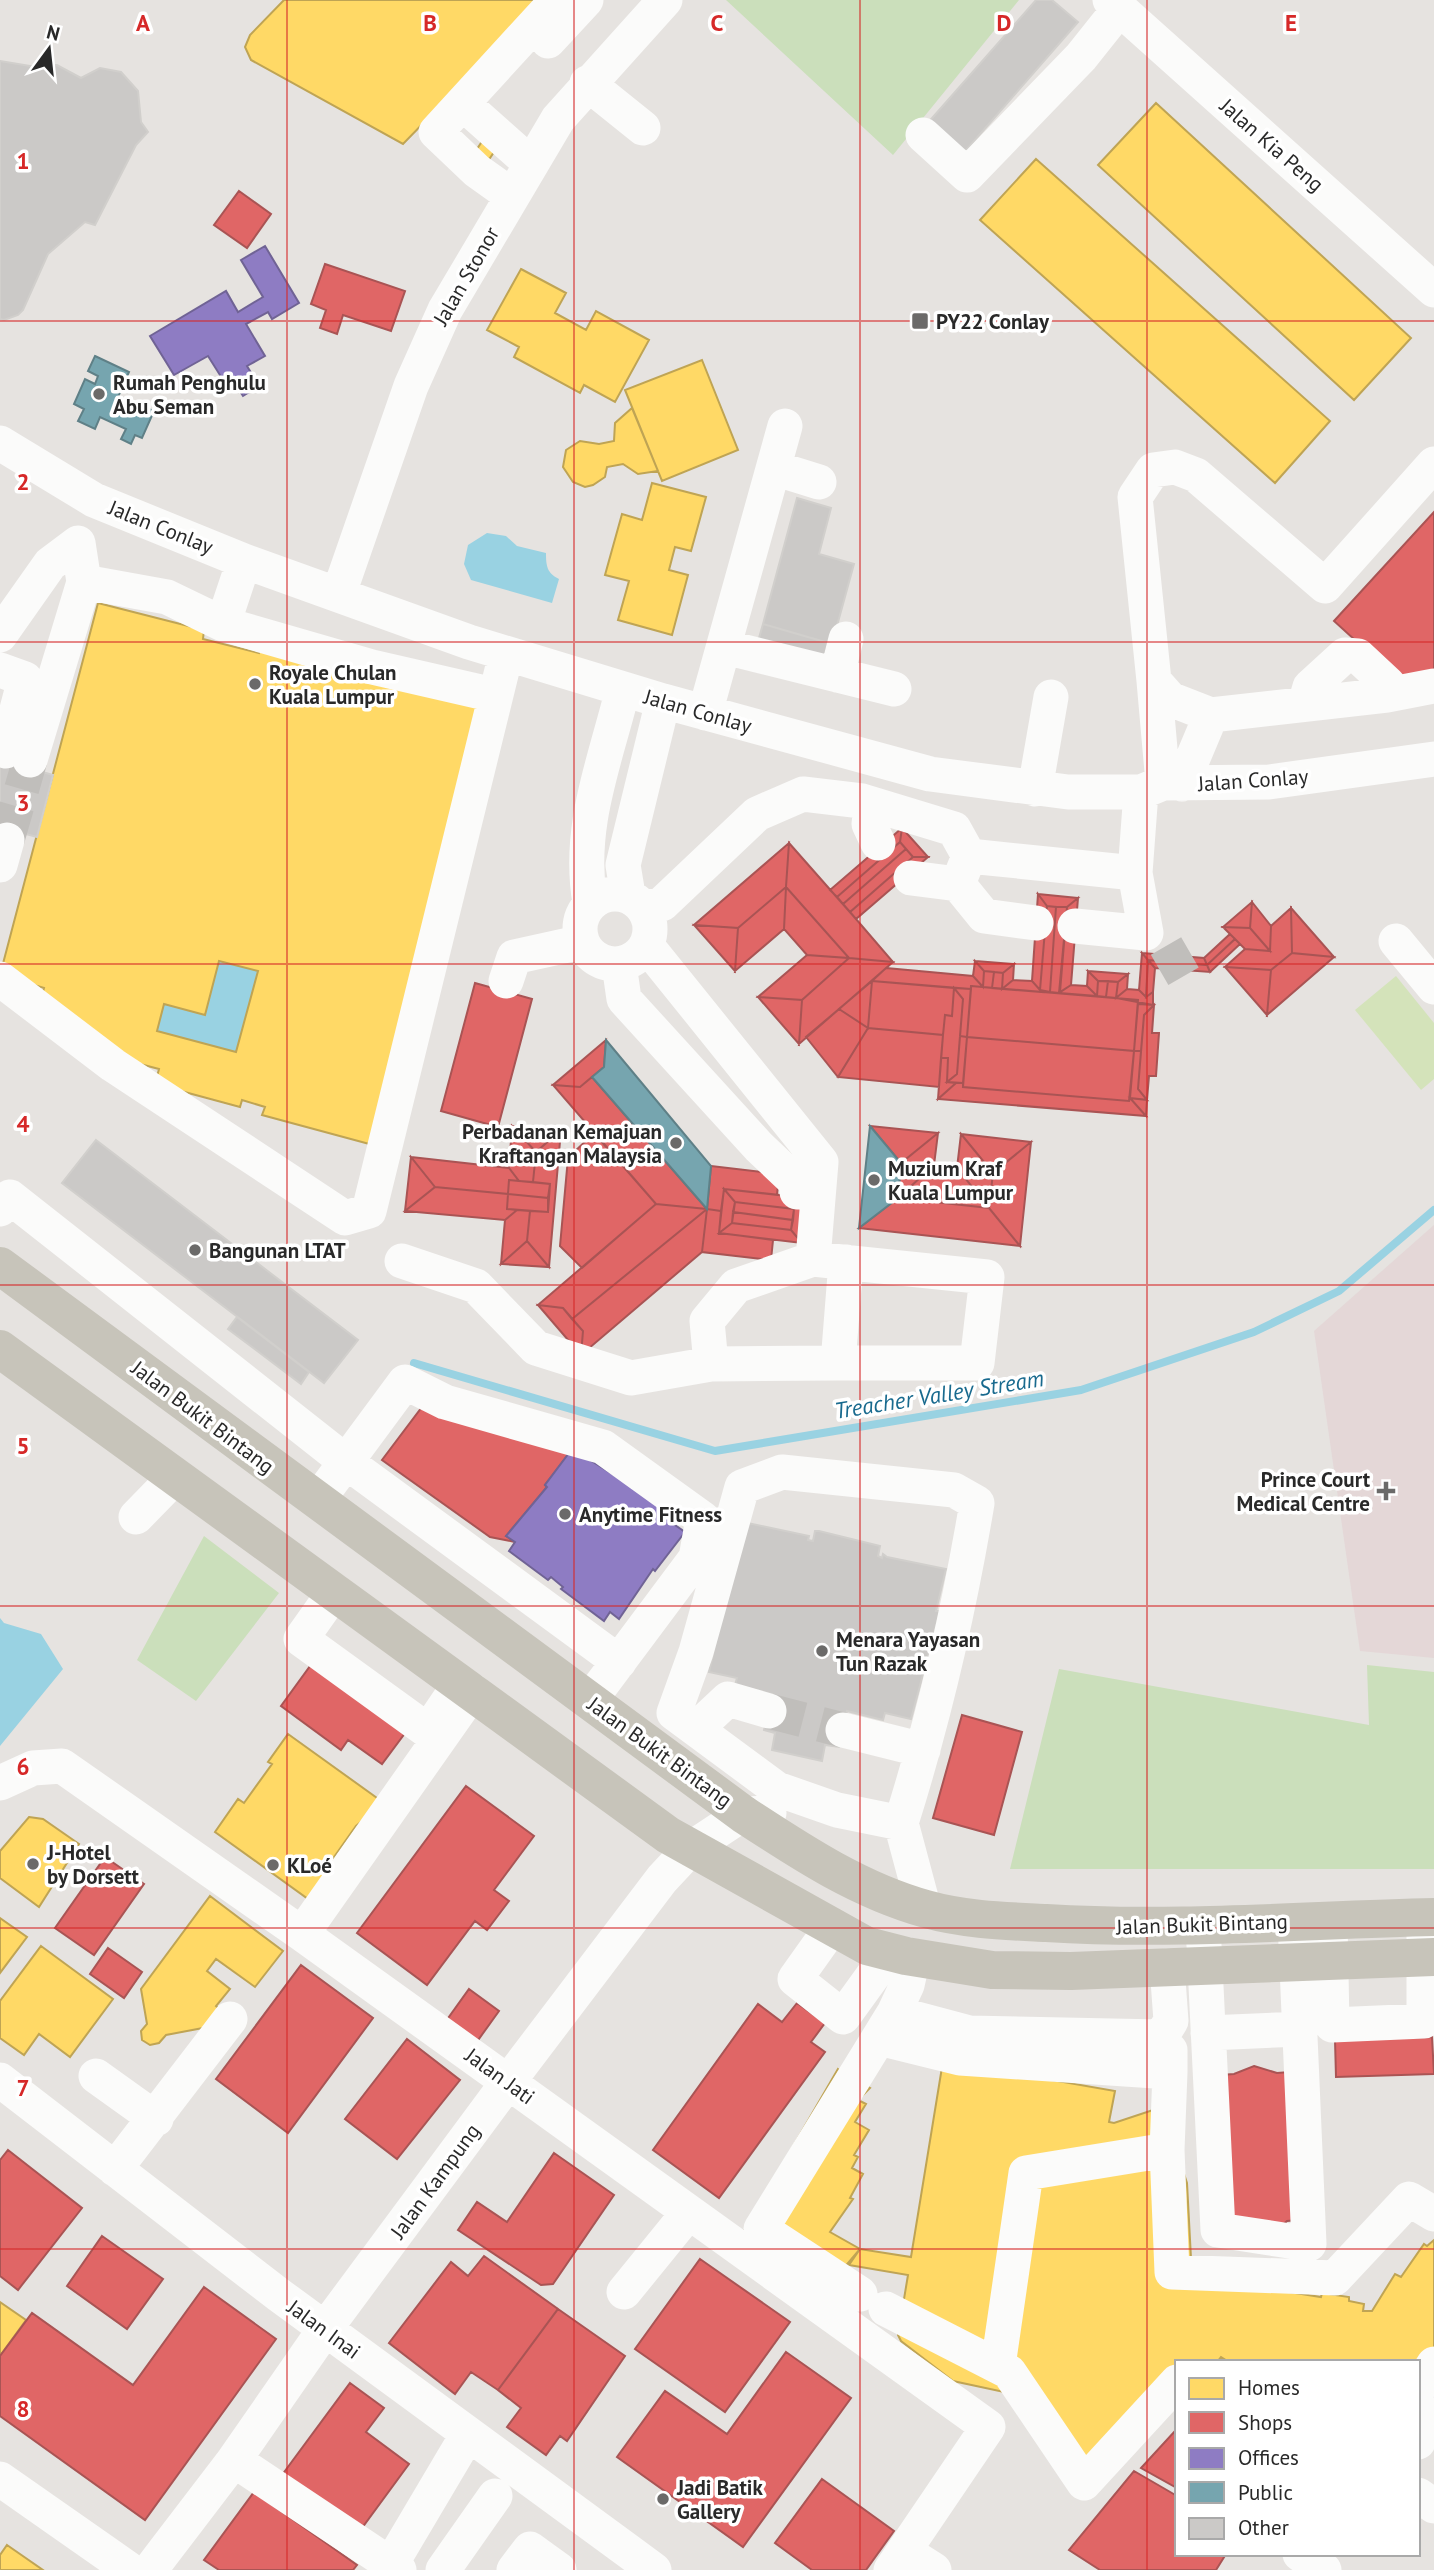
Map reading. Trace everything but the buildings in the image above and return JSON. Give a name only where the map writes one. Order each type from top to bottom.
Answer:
[{"type":"main road","name":"Jalan Bukit Bintang","points":[[0,1266],[743,1814],[834,1871],[885,1895],[925,1909],[977,1919],[1084,1926],[1203,1925],[1429,1917]]},
{"type":"main road","name":"Jalan Bukit Bintang","points":[[0,1349],[690,1849],[867,1946],[902,1955],[992,1970],[1072,1971],[1430,1958]]},
{"type":"street","points":[[512,196],[477,171],[436,132],[557,0]]},
{"type":"street","points":[[452,146],[586,0]]},
{"type":"street","name":"Jalan Stonor","points":[[339,593],[411,386],[445,310],[558,119],[587,83],[666,0]]},
{"type":"street","points":[[923,135],[967,175],[1081,57],[1115,4]]},
{"type":"street","name":"Jalan Kia Peng","points":[[1115,4],[1434,290]]},
{"type":"street","points":[[587,83],[643,128]]},
{"type":"street","points":[[477,116],[531,164]]},
{"type":"street","points":[[705,713],[785,426]]},
{"type":"street","name":"Jalan Conlay","points":[[0,443],[94,500],[244,561],[506,654],[870,760],[930,774],[1068,792],[1269,782],[1434,759]]},
{"type":"street","points":[[1162,786],[1135,497],[1153,470],[1175,467],[1196,475],[1321,592],[1434,464]]},
{"type":"street","points":[[774,468],[819,482]]},
{"type":"street","points":[[0,670],[25,679],[18,756],[84,582],[78,543],[94,500]]},
{"type":"street","points":[[0,635],[50,564],[78,543]]},
{"type":"street","points":[[223,624],[244,561]]},
{"type":"street","points":[[84,582],[167,597],[223,624],[372,667],[494,695]]},
{"type":"street","points":[[837,675],[846,639]]},
{"type":"street","points":[[725,647],[894,689]]},
{"type":"street","points":[[0,979],[113,1065],[345,1218],[369,1211],[506,654]]},
{"type":"street","points":[[1154,681],[1170,699],[1211,715],[1305,704],[1310,687],[1345,655],[1358,656],[1388,684],[1387,695],[1434,686]]},
{"type":"street","points":[[622,689],[587,823],[584,856],[590,903],[579,928],[582,942],[591,955],[604,962],[633,955]]},
{"type":"street","points":[[1035,789],[1051,697]]},
{"type":"street","points":[[663,701],[623,866],[637,902],[650,920],[633,955],[624,999],[759,1147],[796,1182],[797,1192]]},
{"type":"street","points":[[1075,926],[1156,939],[1135,873],[1162,786],[1211,715]]},
{"type":"street","points":[[609,743],[649,753]]},
{"type":"street","points":[[870,760],[867,803],[869,824],[878,843]]},
{"type":"street","points":[[590,903],[607,894],[637,902],[662,904],[757,814],[803,794],[867,803],[954,829],[963,870],[984,916],[1036,923]]},
{"type":"street","points":[[911,878],[963,870],[1135,873]]},
{"type":"street","points":[[1396,941],[1434,987]]},
{"type":"street","points":[[506,982],[514,957],[582,942]]},
{"type":"street","points":[[633,955],[792,1127],[821,1163],[838,1363]]},
{"type":"street","points":[[759,1147],[792,1127]]},
{"type":"street","points":[[0,1209],[10,1197],[258,1392],[443,1522],[624,1655]]},
{"type":"street","points":[[402,1261],[476,1286],[536,1348],[631,1378],[711,1364],[976,1363],[986,1278],[830,1261],[736,1286],[707,1321],[711,1364]]},
{"type":"street","points":[[317,1501],[405,1382],[445,1402],[603,1447],[703,1519],[696,1558],[590,1700]]},
{"type":"street","points":[[225,1433],[258,1392]]},
{"type":"street","points":[[685,1721],[696,1652],[742,1487],[782,1472],[954,1490],[977,1503],[964,1581],[923,1750],[901,1823],[925,1909]]},
{"type":"street","points":[[136,1517],[176,1476]]},
{"type":"street","points":[[399,1561],[443,1522]]},
{"type":"street","points":[[335,1591],[301,1639],[428,1731],[467,1687]]},
{"type":"street","points":[[302,1934],[467,1687]]},
{"type":"street","points":[[685,1721],[728,1699],[769,1711]]},
{"type":"street","points":[[685,1721],[777,1788],[837,1810],[901,1823]]},
{"type":"street","points":[[843,1730],[923,1750]]},
{"type":"street","name":"Jalan Jati","points":[[0,1783],[33,1768],[62,1766],[302,1934],[988,2427],[898,2560]]},
{"type":"street","points":[[743,1814],[837,1810]]},
{"type":"street","name":"Jalan Kampung","points":[[150,2570],[234,2460],[325,2329],[508,2082],[662,1879],[690,1849],[743,1814]]},
{"type":"street","points":[[1312,1920],[1314,1961],[1332,2025],[1424,2021],[1430,1958],[1429,1917]]},
{"type":"street","points":[[1203,1925],[1218,2230],[1310,2244],[1300,2029],[1314,1961]]},
{"type":"street","points":[[832,1927],[796,1979],[843,2017],[902,1955]]},
{"type":"street","points":[[902,1955],[907,1985],[887,2026],[761,2229],[873,2302],[1009,2372],[1084,2483],[1175,2384]]},
{"type":"street","points":[[1167,1966],[1171,2021],[1167,2150],[1172,2272],[1335,2278],[1409,2199],[1434,2214]]},
{"type":"street","points":[[116,2169],[230,2019]]},
{"type":"street","points":[[887,2026],[969,2033],[1161,2037],[1171,2021]]},
{"type":"street","points":[[887,2026],[960,2058],[1170,2072]]},
{"type":"street","points":[[1208,2033],[1300,2029]]},
{"type":"street","points":[[96,2076],[156,2119]]},
{"type":"street","name":"Jalan Inai","points":[[0,2080],[325,2329],[654,2570]]},
{"type":"street","points":[[998,2366],[1026,2173],[1167,2150]]},
{"type":"street","points":[[624,2292],[689,2213]]},
{"type":"street","points":[[1420,2386],[1434,2364]]},
{"type":"street","points":[[234,2460],[395,2567],[468,2434]]},
{"type":"street","points":[[0,2479],[130,2570]]},
{"type":"street","points":[[443,2570],[495,2496]]},
{"type":"street","points":[[514,2570],[530,2549],[559,2570]]},
{"type":"street","points":[[1303,2556],[1324,2570]]},
{"type":"street","points":[[898,2560],[934,2570]]},
{"type":"shaded area","name":"Prince Court Medical Centre","points":[[1434,1225],[1434,1658],[1360,1651],[1314,1331]]},
{"type":"green space","points":[[726,0],[1019,0],[893,155]]},
{"type":"green space","points":[[1396,976],[1434,1023],[1434,1079],[1421,1090],[1355,1010]]},
{"type":"green space","points":[[204,1536],[279,1593],[196,1701],[137,1660]]},
{"type":"green space","points":[[1367,1665],[1434,1672],[1434,1869],[1010,1869],[1059,1669],[1369,1725]]},
{"type":"water","points":[[487,533],[506,536],[517,546],[546,553],[548,569],[559,579],[552,603],[471,580],[464,564],[468,545]]},
{"type":"water","points":[[219,961],[258,971],[236,1052],[157,1031],[164,1004],[205,1015]]},
{"type":"water","points":[[0,1618],[4,1623],[41,1634],[63,1669],[0,1746]]},
{"type":"waterway","name":"Treacher Valley Stream","points":[[414,1363],[715,1451],[1081,1390],[1254,1332],[1339,1291],[1434,1210]]},
{"type":"tunnel","points":[[7,840],[30,760]]},
{"type":"tunnel","points":[[1166,946],[1188,984]]},
{"type":"tunnel","points":[[769,1711],[843,1730]]},
{"type":"place","name":"PY22 Conlay","points":[[920,321]]},
{"type":"place","name":"Rumah Penghulu Abu Seman","points":[[99,394]]},
{"type":"place","name":"Royale Chulan Kuala Lumpur","points":[[255,684]]},
{"type":"place","name":"Perbadanan Kemajuan Kraftangan Malaysia","points":[[676,1143]]},
{"type":"place","name":"Muzium Kraf Kuala Lumpur","points":[[874,1180]]},
{"type":"place","name":"Bangunan LTAT","points":[[195,1250]]},
{"type":"place","name":"Prince Court Medical Centre","points":[[1386,1491]]},
{"type":"place","name":"Anytime Fitness","points":[[565,1514]]},
{"type":"place","name":"Menara Yayasan Tun Razak","points":[[822,1651]]},
{"type":"place","name":"J-Hotel by Dorsett","points":[[33,1864]]},
{"type":"place","name":"KLoé","points":[[273,1865]]},
{"type":"place","name":"Jadi Batik Gallery","points":[[663,2499]]}]
